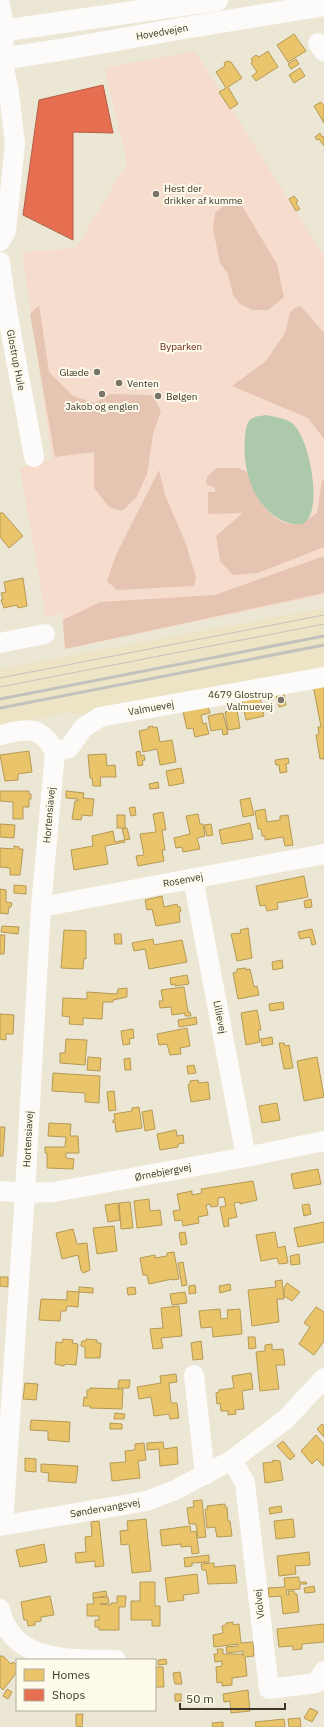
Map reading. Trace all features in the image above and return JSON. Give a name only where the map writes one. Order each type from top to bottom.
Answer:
[{"type":"main road","points":[[2,31],[217,0]]},
{"type":"main road","name":"Hovedvejen","points":[[1,58],[60,50],[324,5]]},
{"type":"street","points":[[0,5],[2,31],[1,58],[9,93],[15,144],[6,231],[0,241]]},
{"type":"street","name":"Glostrup Hule","points":[[0,262],[5,305],[22,384],[34,457]]},
{"type":"street","points":[[0,643],[45,634]]},
{"type":"street","name":"Valmuevej","points":[[54,752],[69,748],[83,728],[100,717],[324,677]]},
{"type":"street","points":[[0,735],[30,730],[39,733],[48,739],[54,752]]},
{"type":"street","name":"Hortensiavej","points":[[1,1526],[25,1193],[41,907],[54,752]]},
{"type":"street","name":"Rosenvej","points":[[41,907],[324,854]]},
{"type":"street","name":"Lillievej","points":[[193,878],[246,1157]]},
{"type":"street","name":"Ørnebjergvej","points":[[0,1191],[25,1193],[54,1192],[246,1157],[324,1141]]},
{"type":"street","points":[[194,1376],[205,1475]]},
{"type":"street","name":"Søndervangsvej","points":[[1,1526],[147,1501],[175,1490],[232,1460],[286,1419],[324,1378]]},
{"type":"street","name":"Violvej","points":[[232,1460],[245,1483],[269,1689],[316,1683],[324,1670]]},
{"type":"street","points":[[0,1609],[5,1624],[12,1634],[24,1646],[34,1651],[57,1657],[96,1659]]},
{"type":"shaded area","points":[[228,202],[241,204],[277,264],[284,297],[268,310],[252,310],[240,304],[233,295],[228,274],[220,263],[213,229],[215,213]]},
{"type":"shaded area","points":[[39,305],[49,372],[73,396],[95,403],[110,394],[152,395],[161,411],[153,434],[147,474],[136,498],[122,511],[109,507],[94,488],[94,452],[55,457],[30,314]]},
{"type":"shaded area","points":[[301,306],[324,333],[324,439],[308,418],[232,386],[266,361],[285,333],[290,313],[294,308]]},
{"type":"shaded area","points":[[266,415],[292,423],[299,432],[305,444],[314,493],[309,518],[302,524],[284,522],[269,512],[261,503],[250,483],[244,448],[246,427],[248,422],[253,418]]},
{"type":"shaded area","points":[[217,468],[238,468],[247,472],[254,490],[265,507],[280,521],[289,524],[298,524],[317,513],[322,480],[324,482],[324,547],[258,573],[233,575],[220,561],[216,536],[243,513],[208,514],[208,492],[215,492],[215,488],[206,484],[207,477]]},
{"type":"shaded area","points":[[159,470],[165,495],[186,544],[196,577],[194,586],[117,590],[107,581],[116,555]]},
{"type":"shaded area","points":[[324,556],[324,593],[65,649],[63,620],[100,602],[215,595]]},
{"type":"shaded area","points":[[324,608],[324,669],[75,715],[71,712],[0,726],[0,669]]},
{"type":"green space","name":"Byparken","points":[[195,51],[324,256],[324,595],[65,649],[62,612],[46,618],[20,468],[52,459],[22,252],[76,248],[127,163],[105,68]]},
{"type":"building: Homes","points":[[294,34],[306,51],[288,62],[277,45]]},
{"type":"building: Homes","points":[[268,51],[278,67],[256,81],[252,76],[257,72],[251,63],[253,62],[251,59],[256,55],[259,57]]},
{"type":"building: Homes","points":[[296,59],[299,64],[291,69],[288,64]]},
{"type":"building: Homes","points":[[227,61],[231,62],[242,78],[228,87],[238,104],[230,109],[219,92],[226,88],[216,72],[225,66],[224,63]]},
{"type":"building: Homes","points":[[300,68],[305,76],[294,83],[289,75]]},
{"type":"building: Homes","points":[[321,102],[324,105],[324,123],[314,106]]},
{"type":"building: Homes","points":[[320,133],[322,137],[324,136],[324,146],[319,139],[317,140],[315,137]]},
{"type":"building: Homes","points":[[294,196],[298,201],[296,203],[300,209],[296,211],[289,199]]},
{"type":"building: Homes","points":[[0,513],[3,513],[23,536],[9,548],[0,537]]},
{"type":"building: Homes","points":[[23,578],[27,606],[18,608],[17,605],[4,608],[1,600],[3,599],[1,593],[6,592],[4,582]]},
{"type":"building: Homes","points":[[324,683],[324,758],[320,759],[316,735],[319,734],[318,727],[321,727],[313,685]]},
{"type":"building: Homes","name":"4679 Glostrup Valmuevej","points":[[284,693],[286,705],[279,707],[276,694]]},
{"type":"building: Homes","points":[[260,698],[264,716],[246,720],[242,701]]},
{"type":"building: Homes","points":[[208,706],[210,713],[201,715],[203,724],[206,723],[209,734],[195,737],[193,728],[187,729],[183,712]]},
{"type":"building: Homes","points":[[237,710],[240,728],[228,730],[225,712]]},
{"type":"building: Homes","points":[[223,713],[228,734],[223,735],[222,729],[211,731],[208,716]]},
{"type":"building: Homes","points":[[153,726],[153,728],[157,727],[160,742],[172,740],[176,762],[160,765],[157,749],[143,752],[139,731]]},
{"type":"building: Homes","points":[[29,751],[32,772],[18,774],[18,780],[5,781],[0,755]]},
{"type":"building: Homes","points":[[140,751],[141,756],[144,755],[145,760],[142,761],[143,765],[138,766],[136,752]]},
{"type":"building: Homes","points":[[106,754],[107,766],[115,765],[116,777],[100,777],[101,786],[93,786],[92,778],[90,778],[88,755]]},
{"type":"building: Homes","points":[[288,758],[289,763],[286,764],[287,772],[280,773],[279,765],[276,765],[275,760]]},
{"type":"building: Homes","points":[[181,768],[184,783],[169,786],[166,771]]},
{"type":"building: Homes","points":[[158,782],[159,788],[150,789],[149,784]]},
{"type":"building: Homes","points":[[0,791],[29,791],[29,794],[31,794],[31,799],[29,799],[29,807],[23,807],[23,819],[13,819],[13,802],[0,801]]},
{"type":"building: Homes","points":[[66,791],[84,793],[83,798],[94,799],[92,816],[82,815],[81,820],[72,819],[75,801],[78,801],[78,799],[66,798]]},
{"type":"building: Homes","points":[[250,798],[254,815],[243,817],[240,800]]},
{"type":"building: Homes","points":[[135,807],[136,815],[131,816],[129,808]]},
{"type":"building: Homes","points":[[265,809],[267,822],[280,820],[280,816],[288,815],[293,845],[285,846],[283,837],[265,840],[265,836],[262,836],[261,829],[258,829],[255,811]]},
{"type":"building: Homes","points":[[163,812],[166,830],[162,830],[165,850],[162,850],[164,861],[138,866],[136,856],[144,855],[140,834],[156,832],[153,814]]},
{"type":"building: Homes","points":[[198,814],[200,824],[203,824],[205,836],[197,838],[200,849],[183,852],[182,847],[176,848],[174,838],[190,834],[186,816]]},
{"type":"building: Homes","points":[[117,815],[125,815],[125,828],[117,828]]},
{"type":"building: Homes","points":[[250,823],[253,839],[222,844],[219,830]]},
{"type":"building: Homes","points":[[0,824],[15,825],[14,838],[0,837]]},
{"type":"building: Homes","points":[[211,824],[213,835],[207,836],[204,825]]},
{"type":"building: Homes","points":[[127,828],[130,839],[125,840],[122,829]]},
{"type":"building: Homes","points":[[113,831],[115,842],[124,840],[125,842],[105,846],[108,864],[74,870],[71,850],[93,846],[92,836]]},
{"type":"building: Homes","points":[[14,846],[19,847],[19,849],[23,849],[20,875],[10,875],[10,868],[0,867],[0,848],[14,849]]},
{"type":"building: Homes","points":[[304,876],[308,897],[277,903],[278,909],[267,911],[265,905],[260,906],[256,886]]},
{"type":"building: Homes","points":[[14,885],[26,886],[26,894],[14,893]]},
{"type":"building: Homes","points":[[0,889],[6,890],[6,902],[12,903],[11,907],[9,907],[8,914],[0,913]]},
{"type":"building: Homes","points":[[162,896],[164,907],[177,904],[178,907],[180,907],[180,922],[156,926],[152,909],[147,910],[145,900]]},
{"type":"building: Homes","points":[[311,899],[312,907],[305,908],[304,901]]},
{"type":"building: Homes","points":[[2,926],[19,927],[18,934],[1,932]]},
{"type":"building: Homes","points":[[248,928],[252,958],[237,961],[231,934],[241,933],[240,930]]},
{"type":"building: Homes","points":[[312,929],[316,944],[312,945],[310,937],[300,939],[298,932]]},
{"type":"building: Homes","points":[[64,930],[86,931],[86,959],[84,958],[83,969],[61,968]]},
{"type":"building: Homes","points":[[114,934],[121,934],[122,944],[115,944]]},
{"type":"building: Homes","points":[[0,935],[5,935],[4,954],[0,954]]},
{"type":"building: Homes","points":[[153,939],[154,945],[182,940],[187,962],[149,969],[145,949],[134,951],[132,943]]},
{"type":"building: Homes","points":[[282,960],[283,968],[273,970],[272,962]]},
{"type":"building: Homes","points":[[246,968],[246,970],[250,969],[254,987],[257,986],[259,995],[238,999],[233,973],[237,972],[237,969]]},
{"type":"building: Homes","points":[[187,975],[189,984],[175,986],[175,984],[171,985],[170,978]]},
{"type":"building: Homes","points":[[184,987],[188,1012],[190,1012],[191,1016],[185,1016],[185,1013],[172,1015],[171,1007],[160,1008],[159,1001],[163,1001],[161,990]]},
{"type":"building: Homes","points":[[127,988],[127,997],[113,1000],[113,1002],[103,1002],[102,1019],[83,1018],[83,1025],[69,1024],[70,1017],[62,1016],[63,998],[87,999],[87,992],[117,994],[118,989]]},
{"type":"building: Homes","points":[[283,1002],[284,1009],[270,1011],[269,1004]]},
{"type":"building: Homes","points":[[257,1010],[261,1030],[258,1030],[260,1042],[246,1045],[241,1013]]},
{"type":"building: Homes","points":[[0,1014],[14,1015],[13,1034],[6,1034],[6,1040],[0,1039]]},
{"type":"building: Homes","points":[[196,1017],[197,1024],[179,1027],[178,1020]]},
{"type":"building: Homes","points":[[187,1028],[190,1046],[180,1048],[181,1054],[170,1055],[167,1044],[159,1045],[157,1034]]},
{"type":"building: Homes","points":[[133,1029],[134,1038],[129,1039],[130,1044],[123,1045],[121,1031]]},
{"type":"building: Homes","points":[[272,1037],[273,1044],[262,1046],[261,1039]]},
{"type":"building: Homes","points":[[66,1039],[87,1040],[85,1065],[60,1063],[60,1053],[65,1053]]},
{"type":"building: Homes","points":[[279,1043],[284,1043],[285,1046],[289,1045],[293,1068],[284,1069]]},
{"type":"building: Homes","points":[[88,1057],[101,1058],[100,1071],[87,1070]]},
{"type":"building: Homes","points":[[317,1057],[324,1097],[304,1101],[297,1061]]},
{"type":"building: Homes","points":[[130,1058],[131,1070],[125,1070],[124,1059]]},
{"type":"building: Homes","points":[[194,1065],[196,1073],[188,1074],[187,1066]]},
{"type":"building: Homes","points":[[53,1073],[100,1076],[99,1103],[85,1102],[85,1093],[52,1091]]},
{"type":"building: Homes","points":[[198,1080],[199,1083],[208,1082],[210,1099],[191,1102],[188,1085],[190,1084],[190,1081]]},
{"type":"building: Homes","points":[[114,1091],[116,1110],[109,1111],[107,1092]]},
{"type":"building: Homes","points":[[277,1103],[280,1120],[262,1123],[259,1106]]},
{"type":"building: Homes","points":[[139,1107],[142,1128],[116,1132],[115,1122],[113,1123],[113,1120],[115,1120],[114,1114],[132,1111],[132,1108]]},
{"type":"building: Homes","points":[[152,1110],[155,1129],[145,1131],[142,1112]]},
{"type":"building: Homes","points":[[49,1123],[71,1124],[70,1136],[78,1136],[79,1153],[66,1153],[66,1158],[74,1159],[73,1169],[47,1168],[47,1153],[45,1153],[45,1147],[65,1147],[66,1137],[48,1136]]},
{"type":"building: Homes","points":[[0,1127],[5,1127],[3,1156],[0,1156]]},
{"type":"building: Homes","points":[[176,1130],[177,1136],[183,1135],[184,1143],[178,1144],[178,1147],[160,1150],[157,1134]]},
{"type":"building: Homes","points":[[318,1169],[321,1184],[294,1189],[291,1174]]},
{"type":"building: Homes","points":[[253,1181],[257,1200],[240,1204],[240,1202],[234,1203],[237,1217],[228,1219],[229,1226],[224,1227],[220,1207],[226,1206],[224,1197],[218,1198],[218,1206],[211,1207],[210,1204],[206,1205],[208,1215],[198,1217],[199,1223],[183,1226],[182,1220],[175,1221],[173,1211],[180,1210],[177,1194],[192,1191],[192,1195],[202,1193],[201,1189]]},
{"type":"building: Homes","points":[[149,1199],[150,1211],[160,1210],[162,1225],[137,1228],[134,1201]]},
{"type":"building: Homes","points":[[130,1202],[133,1228],[121,1229],[119,1203]]},
{"type":"building: Homes","points":[[118,1203],[120,1220],[108,1222],[105,1205]]},
{"type":"building: Homes","points":[[309,1204],[311,1214],[304,1216],[302,1205]]},
{"type":"building: Homes","points":[[324,1222],[324,1242],[298,1247],[294,1228]]},
{"type":"building: Homes","points":[[114,1226],[117,1251],[97,1254],[93,1228]]},
{"type":"building: Homes","points":[[73,1229],[77,1244],[87,1243],[90,1270],[83,1273],[78,1255],[62,1259],[56,1233]]},
{"type":"building: Homes","points":[[185,1232],[187,1244],[181,1245],[179,1233]]},
{"type":"building: Homes","points":[[275,1232],[278,1248],[285,1246],[288,1263],[279,1264],[277,1258],[261,1261],[256,1235]]},
{"type":"building: Homes","points":[[174,1252],[179,1279],[149,1284],[147,1275],[143,1275],[140,1258],[155,1255],[155,1258],[167,1256],[167,1253]]},
{"type":"building: Homes","points":[[299,1254],[300,1264],[291,1265],[290,1256]]},
{"type":"building: Homes","points":[[183,1262],[187,1285],[182,1286],[178,1263]]},
{"type":"building: Homes","points":[[0,1277],[8,1277],[8,1287],[0,1286]]},
{"type":"building: Homes","points":[[282,1280],[284,1299],[277,1299],[279,1322],[252,1326],[248,1290],[276,1287],[275,1281]]},
{"type":"building: Homes","points":[[287,1283],[300,1292],[292,1301],[284,1296],[284,1288]]},
{"type":"building: Homes","points":[[230,1284],[231,1290],[220,1293],[219,1286]]},
{"type":"building: Homes","points":[[195,1285],[196,1293],[189,1294],[189,1286]]},
{"type":"building: Homes","points":[[79,1287],[93,1288],[93,1293],[79,1292]]},
{"type":"building: Homes","points":[[135,1287],[136,1294],[128,1295],[127,1288]]},
{"type":"building: Homes","points":[[67,1291],[79,1292],[78,1307],[67,1306],[66,1311],[61,1311],[60,1321],[39,1320],[41,1299],[67,1300]]},
{"type":"building: Homes","points":[[185,1292],[187,1303],[172,1305],[170,1294]]},
{"type":"building: Homes","points":[[179,1306],[182,1336],[161,1338],[163,1348],[153,1349],[150,1329],[163,1328],[161,1308]]},
{"type":"building: Homes","points":[[316,1307],[324,1312],[324,1341],[314,1355],[299,1344],[310,1327],[304,1323]]},
{"type":"building: Homes","points":[[220,1309],[221,1319],[228,1318],[227,1310],[240,1309],[242,1334],[213,1337],[212,1327],[201,1328],[199,1311]]},
{"type":"building: Homes","points":[[248,1337],[255,1337],[256,1348],[249,1349]]},
{"type":"building: Homes","points":[[63,1339],[73,1340],[72,1343],[78,1344],[76,1365],[65,1364],[64,1366],[55,1364],[56,1342],[62,1343]]},
{"type":"building: Homes","points":[[86,1339],[97,1340],[97,1343],[101,1343],[100,1358],[85,1358],[85,1347],[81,1346],[82,1341],[86,1341]]},
{"type":"building: Homes","points":[[201,1341],[203,1359],[193,1360],[191,1343]]},
{"type":"building: Homes","points":[[272,1344],[272,1350],[283,1349],[285,1365],[276,1365],[279,1389],[260,1391],[256,1352],[265,1351],[265,1345]]},
{"type":"building: Homes","points":[[251,1373],[253,1389],[242,1391],[244,1409],[235,1410],[236,1414],[228,1415],[228,1411],[221,1411],[220,1403],[217,1404],[216,1393],[219,1392],[219,1390],[234,1388],[232,1376]]},
{"type":"building: Homes","points":[[176,1374],[177,1382],[169,1383],[171,1403],[177,1403],[179,1418],[170,1419],[169,1414],[154,1416],[151,1397],[139,1399],[137,1387],[161,1383],[160,1376]]},
{"type":"building: Homes","points":[[119,1380],[130,1380],[129,1388],[118,1388]]},
{"type":"building: Homes","points":[[25,1383],[38,1384],[36,1400],[23,1399]]},
{"type":"building: Homes","points":[[90,1388],[123,1389],[122,1409],[90,1408],[90,1406],[83,1406],[84,1397],[87,1398],[87,1390],[90,1390]]},
{"type":"building: Homes","points":[[115,1413],[125,1414],[124,1419],[114,1419]]},
{"type":"building: Homes","points":[[31,1420],[70,1422],[69,1442],[48,1440],[48,1431],[30,1430]]},
{"type":"building: Homes","points":[[110,1423],[122,1424],[122,1429],[110,1429]]},
{"type":"building: Homes","points":[[322,1424],[324,1426],[324,1437],[317,1429]]},
{"type":"building: Homes","points":[[316,1435],[324,1444],[323,1466],[317,1459],[312,1464],[301,1451]]},
{"type":"building: Homes","points":[[283,1441],[295,1456],[290,1460],[277,1446]]},
{"type":"building: Homes","points":[[163,1442],[164,1449],[177,1447],[178,1464],[160,1466],[159,1449],[147,1450],[147,1443]]},
{"type":"building: Homes","points":[[144,1443],[146,1460],[138,1461],[140,1478],[112,1481],[110,1463],[126,1462],[125,1451],[135,1450],[135,1444]]},
{"type":"building: Homes","points":[[25,1458],[36,1459],[36,1472],[25,1471]]},
{"type":"building: Homes","points":[[273,1460],[280,1461],[283,1480],[265,1483],[263,1463],[273,1462]]},
{"type":"building: Homes","points":[[41,1464],[78,1466],[76,1483],[48,1481],[49,1473],[41,1472]]},
{"type":"building: Homes","points":[[202,1500],[206,1537],[198,1538],[196,1524],[189,1524],[187,1508],[194,1507],[193,1501]]},
{"type":"building: Homes","points":[[225,1504],[225,1507],[227,1507],[228,1521],[230,1521],[232,1536],[217,1537],[215,1527],[207,1528],[205,1509],[208,1509],[207,1506]]},
{"type":"building: Homes","points":[[281,1506],[282,1512],[270,1514],[269,1508]]},
{"type":"building: Homes","points":[[146,1519],[151,1571],[132,1573],[129,1544],[121,1545],[120,1531],[128,1530],[127,1521]]},
{"type":"building: Homes","points":[[293,1519],[295,1537],[276,1539],[274,1521]]},
{"type":"building: Homes","points":[[99,1521],[104,1566],[95,1567],[95,1561],[76,1563],[75,1553],[86,1552],[85,1537],[92,1536],[91,1522]]},
{"type":"building: Homes","points":[[190,1526],[191,1532],[196,1531],[199,1553],[192,1554],[191,1546],[181,1547],[181,1544],[162,1546],[160,1530]]},
{"type":"building: Homes","points":[[44,1544],[47,1562],[20,1567],[16,1550]]},
{"type":"building: Homes","points":[[309,1552],[310,1565],[295,1566],[296,1574],[279,1576],[277,1556]]},
{"type":"building: Homes","points":[[209,1555],[209,1562],[192,1563],[192,1566],[185,1567],[184,1558]]},
{"type":"building: Homes","points":[[214,1563],[214,1567],[235,1565],[237,1583],[208,1584],[206,1570],[202,1570],[201,1564]]},
{"type":"building: Homes","points":[[197,1574],[199,1593],[183,1595],[184,1600],[168,1602],[165,1578]]},
{"type":"building: Homes","points":[[299,1577],[299,1582],[306,1582],[307,1584],[300,1584],[300,1589],[286,1590],[287,1595],[289,1595],[288,1591],[294,1591],[295,1594],[297,1594],[299,1612],[283,1614],[281,1596],[269,1597],[268,1588],[285,1587],[284,1578]]},
{"type":"building: Homes","points":[[140,1582],[155,1582],[155,1606],[160,1606],[160,1626],[152,1626],[152,1620],[131,1620],[131,1601],[140,1601]]},
{"type":"building: Homes","points":[[314,1586],[315,1592],[305,1593],[304,1588]]},
{"type":"building: Homes","points":[[106,1591],[107,1596],[93,1598],[93,1593]]},
{"type":"building: Homes","points":[[50,1596],[54,1615],[41,1617],[41,1621],[35,1622],[35,1625],[28,1626],[27,1620],[24,1620],[21,1602]]},
{"type":"building: Homes","points":[[117,1596],[126,1596],[125,1607],[119,1607],[119,1630],[99,1630],[99,1627],[95,1627],[95,1620],[99,1620],[99,1616],[87,1616],[87,1604],[94,1604],[93,1598],[108,1597],[109,1603],[100,1604],[111,1605],[111,1603],[117,1603]]},
{"type":"building: Homes","points":[[233,1622],[233,1625],[239,1624],[241,1643],[253,1642],[254,1656],[245,1657],[247,1676],[232,1678],[232,1685],[222,1686],[222,1682],[217,1683],[216,1667],[222,1666],[222,1661],[215,1662],[214,1654],[218,1654],[217,1649],[223,1649],[223,1654],[242,1654],[243,1656],[243,1651],[227,1653],[226,1647],[238,1646],[238,1644],[214,1647],[213,1635],[223,1633],[222,1626],[226,1625],[226,1623]]},
{"type":"building: Homes","points":[[324,1624],[324,1642],[302,1644],[302,1649],[293,1650],[293,1646],[279,1647],[277,1629]]},
{"type":"building: Homes","points":[[0,1656],[3,1656],[11,1664],[13,1662],[16,1664],[16,1673],[3,1690],[0,1687]]},
{"type":"building: Homes","points":[[166,1659],[167,1664],[158,1665],[158,1660]]},
{"type":"building: Homes","points":[[156,1667],[163,1667],[164,1687],[156,1687]]},
{"type":"building: Homes","points":[[180,1672],[182,1684],[175,1684],[173,1673]]},
{"type":"building: Homes","points":[[7,1689],[12,1692],[8,1699],[3,1696]]},
{"type":"building: Homes","points":[[248,1690],[250,1711],[231,1713],[230,1701],[224,1702],[223,1694]]},
{"type":"building: Homes","points":[[175,1694],[181,1694],[181,1701],[175,1701]]},
{"type":"building: Homes","points":[[310,1708],[318,1712],[312,1722],[304,1718]]},
{"type":"building: Homes","points":[[76,1714],[83,1714],[82,1727],[76,1726]]},
{"type":"building: Homes","points":[[300,1718],[301,1727],[289,1727],[288,1719]]},
{"type":"building: Homes","points":[[284,1719],[285,1727],[256,1727],[255,1722]]},
{"type":"building: Homes","points":[[223,1722],[223,1727],[213,1727],[212,1723]]},
{"type":"building: Shops","points":[[103,85],[113,133],[73,132],[73,240],[23,215],[39,100]]},
{"type":"tram line","points":[[0,678],[324,615]]},
{"type":"tram line","points":[[0,687],[324,624]]},
{"type":"railway","points":[[0,699],[324,636]]},
{"type":"railway","points":[[0,708],[324,645]]},
{"type":"place","name":"Hest der drikker af kumme","points":[[156,194]]},
{"type":"place","name":"Glæde","points":[[97,372]]},
{"type":"place","name":"Venten","points":[[119,383]]},
{"type":"place","name":"Jakob og englen","points":[[102,394]]},
{"type":"place","name":"Bølgen","points":[[158,396]]},
{"type":"place","name":"4679 Glostrup Valmuevej","points":[[281,700]]}]
